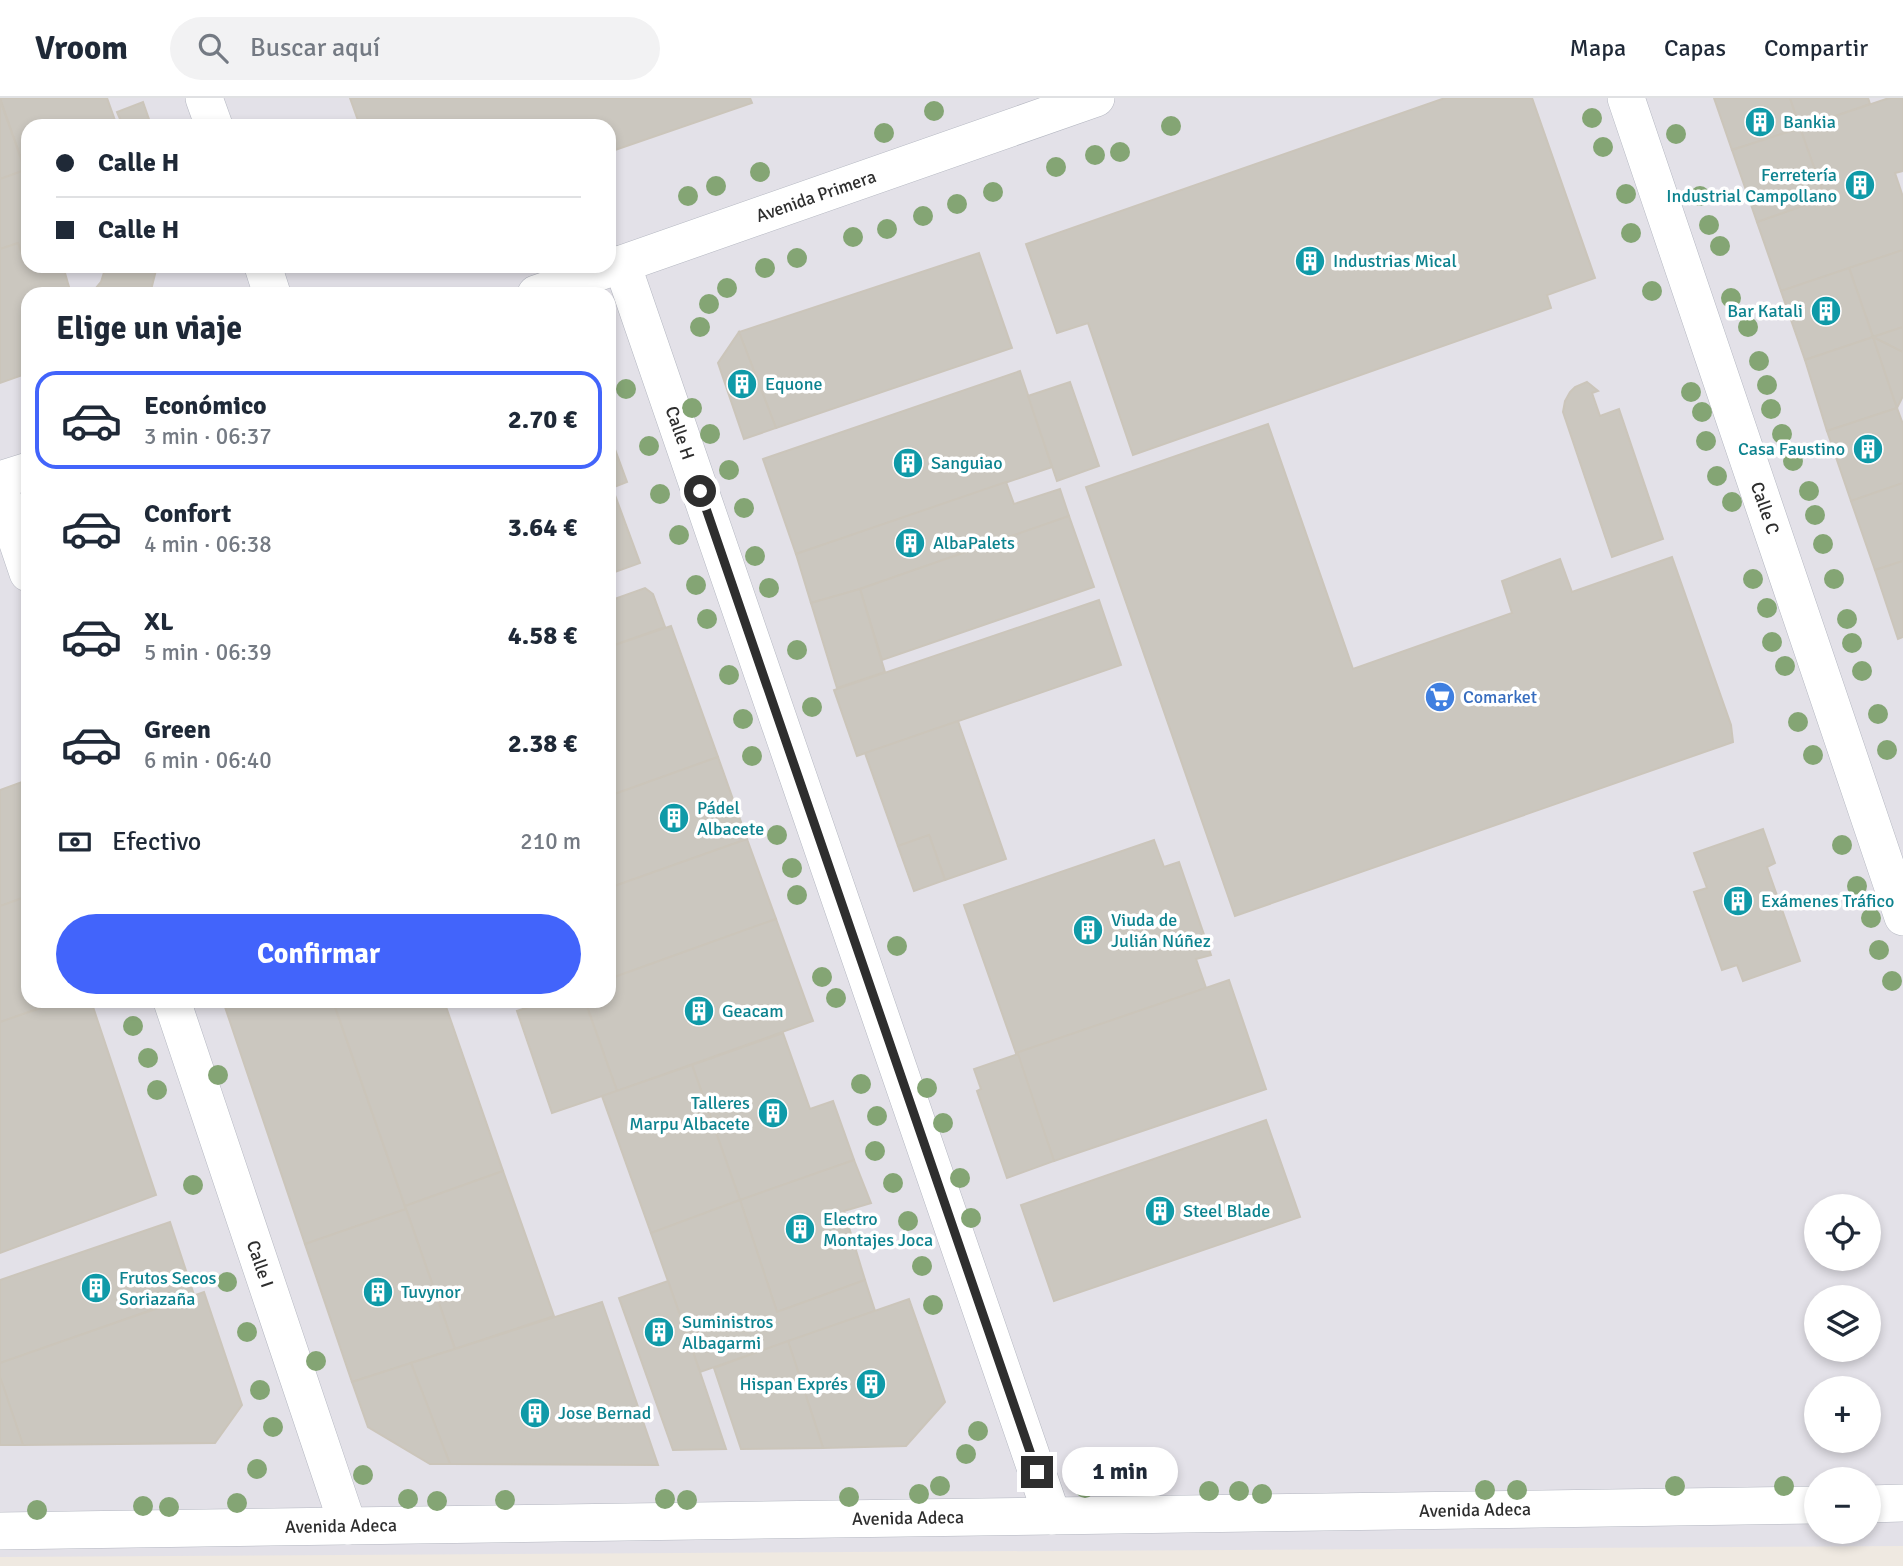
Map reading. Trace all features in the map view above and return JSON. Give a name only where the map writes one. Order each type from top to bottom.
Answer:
[{"type":"street","points":[[204,98],[212,119]]},
{"type":"street","name":"Avenida Primera","points":[[616,266],[1096,98]]},
{"type":"street","name":"Calle C","points":[[1626,98],[1903,917]]},
{"type":"street","name":"Calle H","points":[[622,264],[1052,1516]]},
{"type":"street","name":"Avenida Primera","points":[[556,287],[596,273]]},
{"type":"street","points":[[0,480],[21,473]]},
{"type":"street","points":[[0,490],[21,552]]},
{"type":"street","name":"Calle I","points":[[174,1008],[348,1526]]},
{"type":"street","points":[[1881,1504],[1903,1503]]},
{"type":"street","name":"Avenida Adeca","points":[[0,1531],[1804,1504]]},
{"type":"shaded area","points":[[0,98],[1903,98],[1903,1546],[0,1557]]},
{"type":"building","points":[[0,98],[107,98],[114,119],[21,119],[21,158]]},
{"type":"building","points":[[350,98],[750,98],[752,103],[616,150],[616,119],[358,119]]},
{"type":"building","name":"Industrias Mical","points":[[1445,98],[1532,98],[1595,278],[1547,295],[1551,308],[1133,455],[1088,323],[1057,333],[1026,244]]},
{"type":"building","name":"Bankia","points":[[1714,98],[1790,98],[1800,128],[1732,150]]},
{"type":"building","points":[[1790,98],[1868,98],[1870,104],[1800,128]]},
{"type":"building","name":"Ferretería Industrial Campollano","points":[[1889,98],[1903,98],[1903,171],[1895,173],[1903,197],[1903,250],[1781,291],[1757,222],[1825,198],[1800,128]]},
{"type":"building","points":[[0,100],[21,159],[21,171],[0,179]]},
{"type":"building","points":[[143,102],[149,119],[120,119],[117,112]]},
{"type":"building","points":[[1800,128],[1825,198],[1757,222],[1732,150]]},
{"type":"building","points":[[21,171],[21,251],[18,243],[0,249],[0,179]]},
{"type":"building","points":[[18,243],[21,251],[21,273],[65,273],[69,287],[21,287],[21,376],[0,383],[0,249]]},
{"type":"building","points":[[1903,250],[1903,327],[1873,337],[1849,268]]},
{"type":"building","points":[[979,253],[1012,348],[776,428],[739,332]]},
{"type":"building","name":"Bar Katali","points":[[1849,268],[1873,337],[1805,360],[1781,291]]},
{"type":"building","points":[[104,273],[155,273],[152,287],[97,287]]},
{"type":"building","points":[[1903,327],[1903,352],[1873,337]]},
{"type":"building","name":"Equone","points":[[739,332],[776,428],[744,439],[718,363]]},
{"type":"building","points":[[1873,337],[1897,408],[1827,431],[1805,360]]},
{"type":"building","points":[[1873,337],[1903,352],[1903,396],[1897,408]]},
{"type":"building","name":"Sanguiao","points":[[1020,371],[1052,467],[796,554],[763,459]]},
{"type":"building","points":[[1070,382],[1099,466],[1057,481],[1028,396]]},
{"type":"building","points":[[1587,382],[1598,391],[1592,393],[1600,416],[1619,409],[1663,539],[1612,557],[1563,412],[1570,392]]},
{"type":"building","name":"Casa Faustino","points":[[1897,408],[1903,424],[1903,483],[1851,501],[1827,431]]},
{"type":"building","name":"Comarket","points":[[1268,424],[1353,669],[1512,613],[1502,581],[1560,559],[1572,592],[1672,557],[1731,725],[1733,742],[1235,916],[1086,487]]},
{"type":"building","points":[[616,452],[627,482],[616,486]]},
{"type":"building","name":"AlbaPalets","points":[[1006,482],[1014,504],[1060,489],[1069,516],[860,589],[811,603],[796,554]]},
{"type":"building","points":[[1903,483],[1903,561],[1875,570],[1851,501]]},
{"type":"building","points":[[616,498],[640,563],[616,572]]},
{"type":"building","points":[[1069,516],[1094,587],[882,660],[860,589]]},
{"type":"building","points":[[1903,561],[1903,637],[1898,639],[1875,570]]},
{"type":"building","points":[[645,588],[653,594],[665,627],[616,644],[616,598]]},
{"type":"building","points":[[860,589],[885,672],[837,688],[811,603]]},
{"type":"building","points":[[1099,600],[1121,665],[857,756],[834,690]]},
{"type":"building","points":[[671,626],[718,757],[616,794],[616,645]]},
{"type":"building","points":[[958,721],[1006,859],[945,880],[929,835],[898,846],[865,753]]},
{"type":"building","name":"Pádel Albacete","points":[[718,757],[747,839],[616,886],[616,793]]},
{"type":"building","points":[[21,782],[21,898],[0,906],[0,790]]},
{"type":"building","name":"Exámenes Tráfico","points":[[1763,829],[1775,863],[1767,867],[1800,961],[1743,981],[1737,965],[1722,970],[1694,892],[1707,888],[1694,853]]},
{"type":"building","points":[[929,835],[945,880],[914,891],[898,846]]},
{"type":"building","points":[[747,839],[776,919],[616,976],[616,886]]},
{"type":"building","name":"Viuda de Julián Núñez","points":[[1154,840],[1164,867],[1179,862],[1211,955],[1196,959],[1206,988],[1016,1053],[964,905]]},
{"type":"building","points":[[21,898],[21,1008],[41,1008],[0,1022],[0,906]]},
{"type":"building","name":"Geacam","points":[[776,919],[813,1021],[617,1091],[587,1008],[616,1008],[616,976]]},
{"type":"building","points":[[1229,980],[1266,1089],[1054,1161],[1016,1053]]},
{"type":"building","points":[[41,1008],[93,1008],[156,1195],[0,1253],[0,1022]]},
{"type":"building","points":[[225,1008],[335,1008],[406,1209],[305,1244]]},
{"type":"building","points":[[335,1008],[446,1008],[503,1171],[405,1206]]},
{"type":"building","points":[[526,1008],[587,1008],[617,1091],[552,1113],[517,1011]]},
{"type":"building","name":"Talleres Marpu Albacete","points":[[783,1033],[810,1109],[833,1101],[854,1160],[740,1200],[692,1065]]},
{"type":"building","points":[[1018,1054],[1054,1161],[1007,1178],[977,1091],[981,1089],[974,1069]]},
{"type":"building","points":[[692,1065],[740,1200],[651,1233],[602,1096]]},
{"type":"building","name":"Steel Blade","points":[[1266,1120],[1300,1217],[1054,1301],[1021,1205]]},
{"type":"building","name":"Electro Montajes Joca","points":[[854,1160],[871,1203],[844,1211],[865,1280],[777,1312],[740,1200]]},
{"type":"building","points":[[503,1171],[554,1316],[455,1349],[405,1206]]},
{"type":"building","points":[[740,1200],[777,1312],[865,1280],[875,1311],[700,1372],[651,1233]]},
{"type":"building","name":"Tuvynor","points":[[406,1209],[455,1349],[352,1382],[305,1244]]},
{"type":"building","name":"Frutos Secos Soriazaña","points":[[170,1222],[194,1295],[0,1363],[0,1280]]},
{"type":"building","name":"Suministros Albagarmi","points":[[668,1281],[726,1449],[673,1450],[619,1298]]},
{"type":"building","points":[[204,1292],[242,1405],[215,1443],[23,1445],[0,1377],[0,1363]]},
{"type":"building","name":"Hispan Exprés","points":[[909,1299],[945,1402],[906,1446],[823,1448],[788,1341]]},
{"type":"building","name":"Jose Bernad","points":[[602,1302],[658,1465],[450,1464],[411,1363]]},
{"type":"building","points":[[788,1341],[823,1448],[741,1449],[714,1368]]},
{"type":"building","points":[[411,1363],[450,1464],[430,1464],[368,1427],[352,1382]]},
{"type":"building","points":[[0,1377],[23,1445],[0,1445]]},
{"type":"place","name":"Bankia","points":[[1760,122]]},
{"type":"place","name":"Ferretería Industrial Campollano","points":[[1860,185]]},
{"type":"place","name":"Industrias Mical","points":[[1310,261]]},
{"type":"place","name":"Bar Katali","points":[[1826,311]]},
{"type":"place","name":"Equone","points":[[742,384]]},
{"type":"place","name":"Casa Faustino","points":[[1868,449]]},
{"type":"place","name":"Sanguiao","points":[[908,463]]},
{"type":"place","name":"AlbaPalets","points":[[910,543]]},
{"type":"place","name":"Comarket","points":[[1440,697]]},
{"type":"place","name":"Pádel Albacete","points":[[674,818]]},
{"type":"place","name":"Exámenes Tráfico","points":[[1738,901]]},
{"type":"place","name":"Viuda de Julián Núñez","points":[[1088,930]]},
{"type":"place","name":"Geacam","points":[[699,1011]]},
{"type":"place","name":"Talleres Marpu Albacete","points":[[773,1113]]},
{"type":"place","name":"Steel Blade","points":[[1160,1211]]},
{"type":"place","name":"Electro Montajes Joca","points":[[800,1229]]},
{"type":"place","name":"Frutos Secos Soriazaña","points":[[96,1288]]},
{"type":"place","name":"Tuvynor","points":[[378,1292]]},
{"type":"place","name":"Suministros Albagarmi","points":[[659,1332]]},
{"type":"place","name":"Hispan Exprés","points":[[871,1384]]},
{"type":"place","name":"Jose Bernad","points":[[535,1413]]},
{"type":"route","points":[[700,491],[1037,1472]]}]
